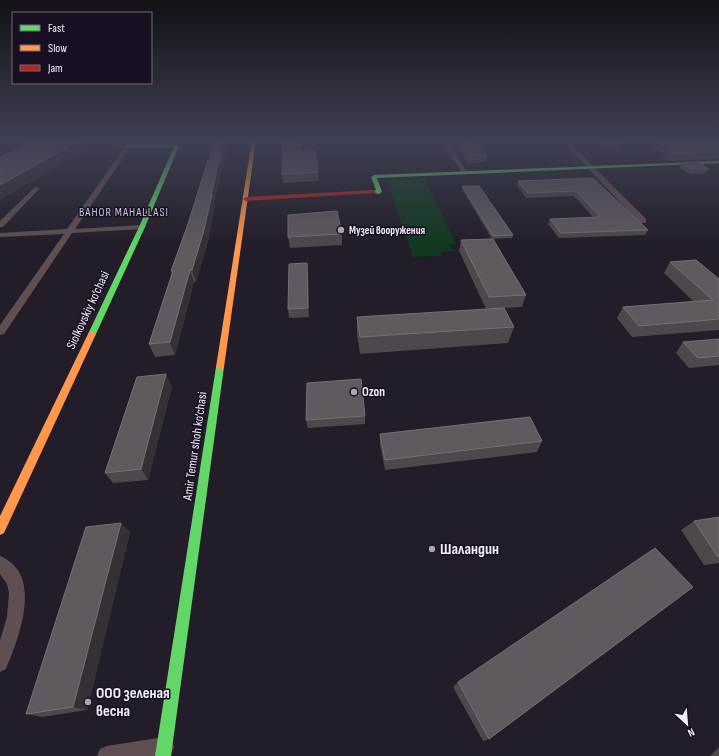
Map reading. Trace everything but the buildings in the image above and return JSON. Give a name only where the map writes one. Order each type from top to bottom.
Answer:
[{"type":"street","points":[[0,332],[108,175]]},
{"type":"street","name":"Siolkovskiy ko‘chasi","points":[[0,529],[142,227],[164,175]]},
{"type":"street","name":"Amir Temur shoh ko‘chasi","points":[[163,751],[218,374],[249,175]]},
{"type":"street","points":[[246,199],[379,192],[374,177],[413,175]]},
{"type":"street","points":[[598,175],[643,221]]},
{"type":"street","points":[[0,225],[36,188]]},
{"type":"street","points":[[0,236],[142,227]]},
{"type":"street","points":[[0,564],[3,565],[11,575],[16,585],[16,608],[12,630],[0,663]]},
{"type":"street","points":[[107,756],[163,751]]},
{"type":"green space","points":[[424,178],[456,244],[450,244],[453,251],[440,252],[442,256],[413,257],[387,180]]},
{"type":"traffic: fast","points":[[92,334],[164,175]]},
{"type":"traffic: fast","points":[[373,192],[379,192],[374,177],[414,175]]},
{"type":"traffic: fast","points":[[163,756],[220,367]]},
{"type":"traffic: slow","points":[[220,367],[249,175]]},
{"type":"traffic: slow","points":[[0,529],[92,334]]},
{"type":"traffic: jam","points":[[246,199],[373,192]]},
{"type":"place","name":"Музей вооружения","points":[[341,230]]},
{"type":"place","name":"Ozon","points":[[354,392]]},
{"type":"place","name":"Шаландин","points":[[432,549]]},
{"type":"place","name":"ООО зеленая весна","points":[[88,702]]},
{"type":"district","name":"BAHOR MAHALLASI","points":[[124,212]]}]
